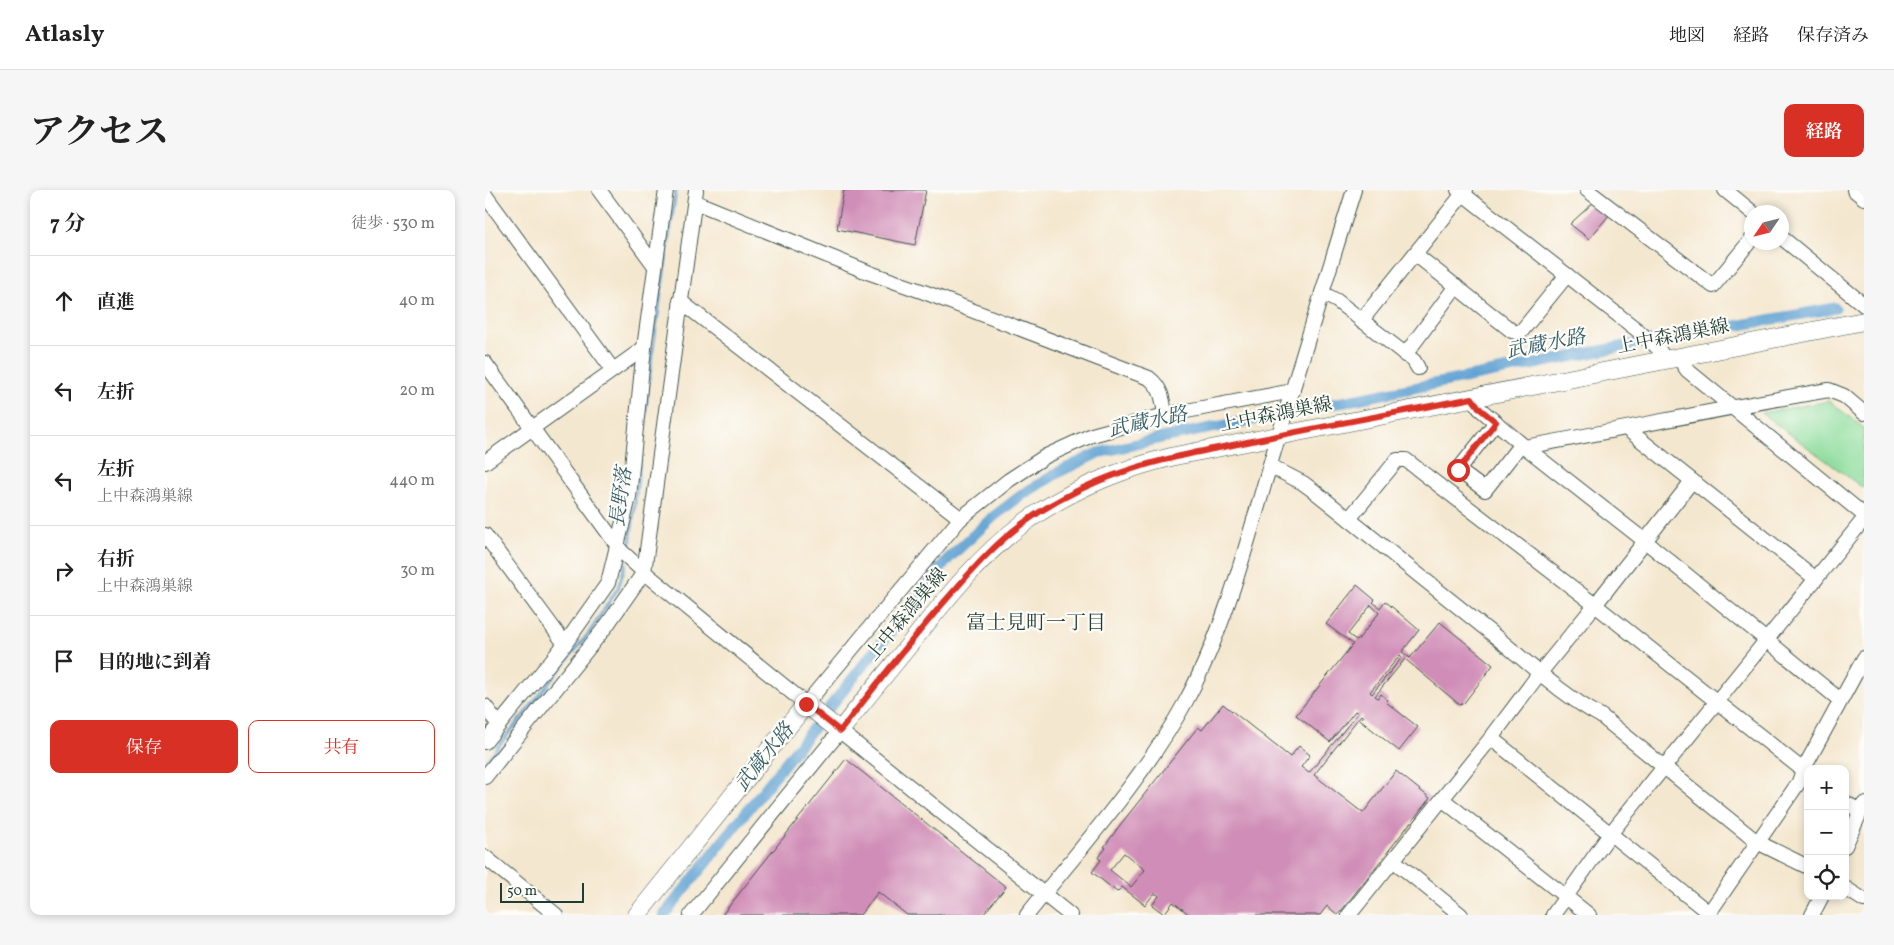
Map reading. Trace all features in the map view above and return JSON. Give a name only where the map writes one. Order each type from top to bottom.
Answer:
[{"type":"main road","name":"上中森鴻巣線","points":[[836,728],[924,625],[1002,540],[1034,516],[1077,490],[1132,468],[1281,430],[1472,398],[1668,356],[1864,321]]},
{"type":"main road","points":[[637,915],[810,707],[836,728]]},
{"type":"street","points":[[599,190],[655,266]]},
{"type":"street","points":[[485,742],[565,644],[608,583],[620,549],[629,497],[644,348],[666,190]]},
{"type":"street","points":[[1027,915],[1125,794],[1164,739],[1187,698],[1214,641],[1292,396],[1354,190]]},
{"type":"street","points":[[1587,190],[1713,286],[1744,248]]},
{"type":"street","points":[[1725,190],[1744,205]]},
{"type":"street","points":[[1854,190],[1864,198]]},
{"type":"street","points":[[1361,321],[1415,254],[1462,191],[1733,406],[1864,515]]},
{"type":"street","points":[[485,195],[613,370]]},
{"type":"street","points":[[485,777],[607,625],[642,570],[695,196],[869,273],[924,292],[1149,378],[1161,392],[1165,416]]},
{"type":"street","points":[[1789,244],[1864,305]]},
{"type":"street","points":[[1415,254],[1512,331],[1520,333],[1567,275]]},
{"type":"street","points":[[1405,354],[1456,286]]},
{"type":"street","points":[[1322,293],[1337,301],[1414,361],[1418,368]]},
{"type":"street","points":[[680,301],[959,519]]},
{"type":"street","points":[[485,462],[644,348]]},
{"type":"street","points":[[485,363],[620,549],[642,570],[810,707],[959,519],[1009,480],[1046,456],[1092,435],[1165,416],[1292,396]]},
{"type":"street","points":[[1496,422],[1458,470],[1485,490],[1523,446],[1627,429],[1733,406],[1829,390],[1844,396],[1864,413]]},
{"type":"street","points":[[1472,398],[1480,409],[1523,446],[1840,700]]},
{"type":"street","points":[[1627,429],[1816,579]]},
{"type":"street","points":[[1349,519],[1397,460],[1406,460],[1595,605],[1717,702],[1804,779],[1757,842],[1708,914],[1491,738]]},
{"type":"street","points":[[1270,466],[1303,483],[1539,674],[1577,703],[1601,716],[1757,842],[1804,865]]},
{"type":"street","points":[[1349,915],[1491,738],[1539,674],[1692,481]]},
{"type":"street","points":[[1553,915],[1610,834],[1864,519]]},
{"type":"street","points":[[485,535],[565,644]]},
{"type":"street","points":[[1810,765],[1840,700],[1864,658]]},
{"type":"street","points":[[485,706],[499,725]]},
{"type":"street","points":[[691,915],[836,728],[1070,915]]},
{"type":"street","points":[[1442,799],[1589,915]]},
{"type":"street","points":[[1849,805],[1863,808],[1849,838]]},
{"type":"street","points":[[485,857],[556,915]]},
{"type":"street","points":[[1393,860],[1461,915]]},
{"type":"street","points":[[1849,891],[1864,900]]},
{"type":"street","points":[[1812,915],[1820,900]]},
{"type":"green space","points":[[1829,401],[1864,428],[1863,488],[1761,413]]},
{"type":"building","points":[[844,190],[926,190],[915,245],[837,229]]},
{"type":"building","points":[[1594,202],[1610,214],[1589,239],[1570,224]]},
{"type":"building","points":[[1357,585],[1375,600],[1373,602],[1380,608],[1385,601],[1419,630],[1402,652],[1410,658],[1440,622],[1493,665],[1464,703],[1460,705],[1405,659],[1375,696],[1378,698],[1381,694],[1388,700],[1386,702],[1418,727],[1399,751],[1360,720],[1363,717],[1361,715],[1314,775],[1363,813],[1396,771],[1430,798],[1338,915],[1327,906],[1320,915],[1190,915],[1173,902],[1164,914],[1152,905],[1159,896],[1157,894],[1154,894],[1145,905],[1122,887],[1117,892],[1092,872],[1101,860],[1098,858],[1106,848],[1104,847],[1120,825],[1198,727],[1202,730],[1223,704],[1290,757],[1299,746],[1310,755],[1301,767],[1309,773],[1358,713],[1355,711],[1330,742],[1296,715],[1353,644],[1326,624]],"holes":[[[1371,605],[1379,613],[1357,641],[1348,634]],[[1400,655],[1402,657],[1372,694],[1370,692]],[[1124,853],[1145,870],[1131,887],[1110,870]]]},
{"type":"building","points":[[846,759],[1006,887],[983,915],[907,915],[878,892],[860,915],[722,915]]},
{"type":"waterway","name":"長野落","points":[[629,554],[652,355],[676,190]]},
{"type":"waterway","name":"武蔵水路","points":[[664,915],[948,559],[993,517],[1023,494],[1061,471],[1098,453],[1166,437],[1630,345],[1835,308]]},
{"type":"waterway","name":"長野落","points":[[485,763],[589,633],[618,588],[626,563]]},
{"type":"district","name":"富士見町一丁目","points":[[1036,624]]},
{"type":"route","points":[[806,704],[840,731],[935,613],[996,546],[1021,525],[1055,502],[1120,472],[1175,456],[1472,398],[1480,409],[1496,422],[1458,470]]}]
